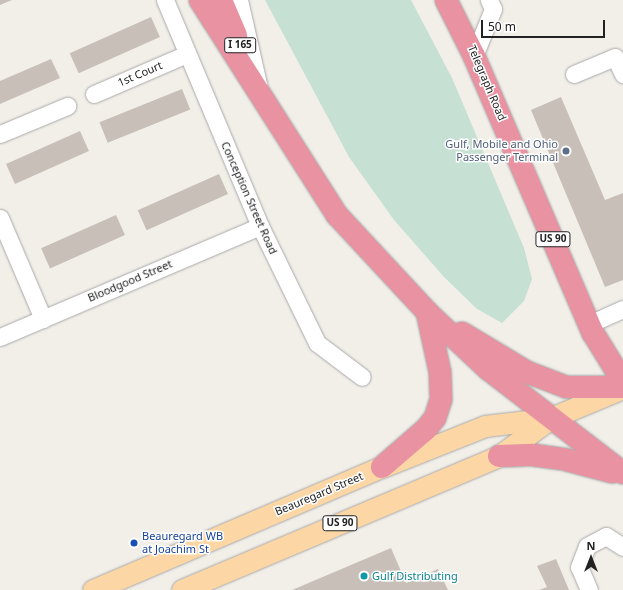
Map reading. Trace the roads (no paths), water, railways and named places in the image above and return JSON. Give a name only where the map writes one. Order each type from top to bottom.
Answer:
[{"type":"highway","points":[[200,0],[260,90],[337,215],[427,312],[488,370],[623,473]]},
{"type":"highway","name":"I 165","points":[[220,0],[260,90]]},
{"type":"highway","points":[[446,0],[474,56]]},
{"type":"highway","name":"Telegraph Road","points":[[474,56],[589,324],[623,382]]},
{"type":"highway","points":[[427,312],[534,374],[566,386],[623,388]]},
{"type":"highway","points":[[382,467],[426,430],[435,418],[441,400],[440,372],[427,312]]},
{"type":"highway","points":[[499,456],[533,455],[567,460],[601,468],[623,477]]},
{"type":"main road","name":"Beauregard Street","points":[[182,590],[499,456],[551,418],[623,388]]},
{"type":"main road","name":"Beauregard Street","points":[[92,590],[382,467],[485,426],[551,418]]},
{"type":"main road","points":[[111,590],[138,571]]},
{"type":"street","name":"Conception Street Road","points":[[165,0],[260,226],[317,343],[362,377]]},
{"type":"street","points":[[239,0],[260,90]]},
{"type":"street","name":"Telegraph Road","points":[[454,0],[474,56]]},
{"type":"street","points":[[474,56],[493,9],[489,0]]},
{"type":"street","name":"1st Court","points":[[94,94],[187,54]]},
{"type":"street","points":[[574,74],[615,57],[623,74]]},
{"type":"street","points":[[0,134],[67,106]]},
{"type":"street","points":[[0,218],[43,318]]},
{"type":"street","name":"Bloodgood Street","points":[[0,337],[260,226]]},
{"type":"street","points":[[589,324],[623,309]]},
{"type":"street","points":[[589,590],[579,567],[587,546],[606,536],[623,546]]},
{"type":"place","name":"Gulf, Mobile and Ohio Passenger Terminal","points":[[566,151]]},
{"type":"place","name":"Beauregard WB at Joachim St","points":[[134,543]]},
{"type":"place","name":"Gulf Distributing","points":[[364,576]]}]
